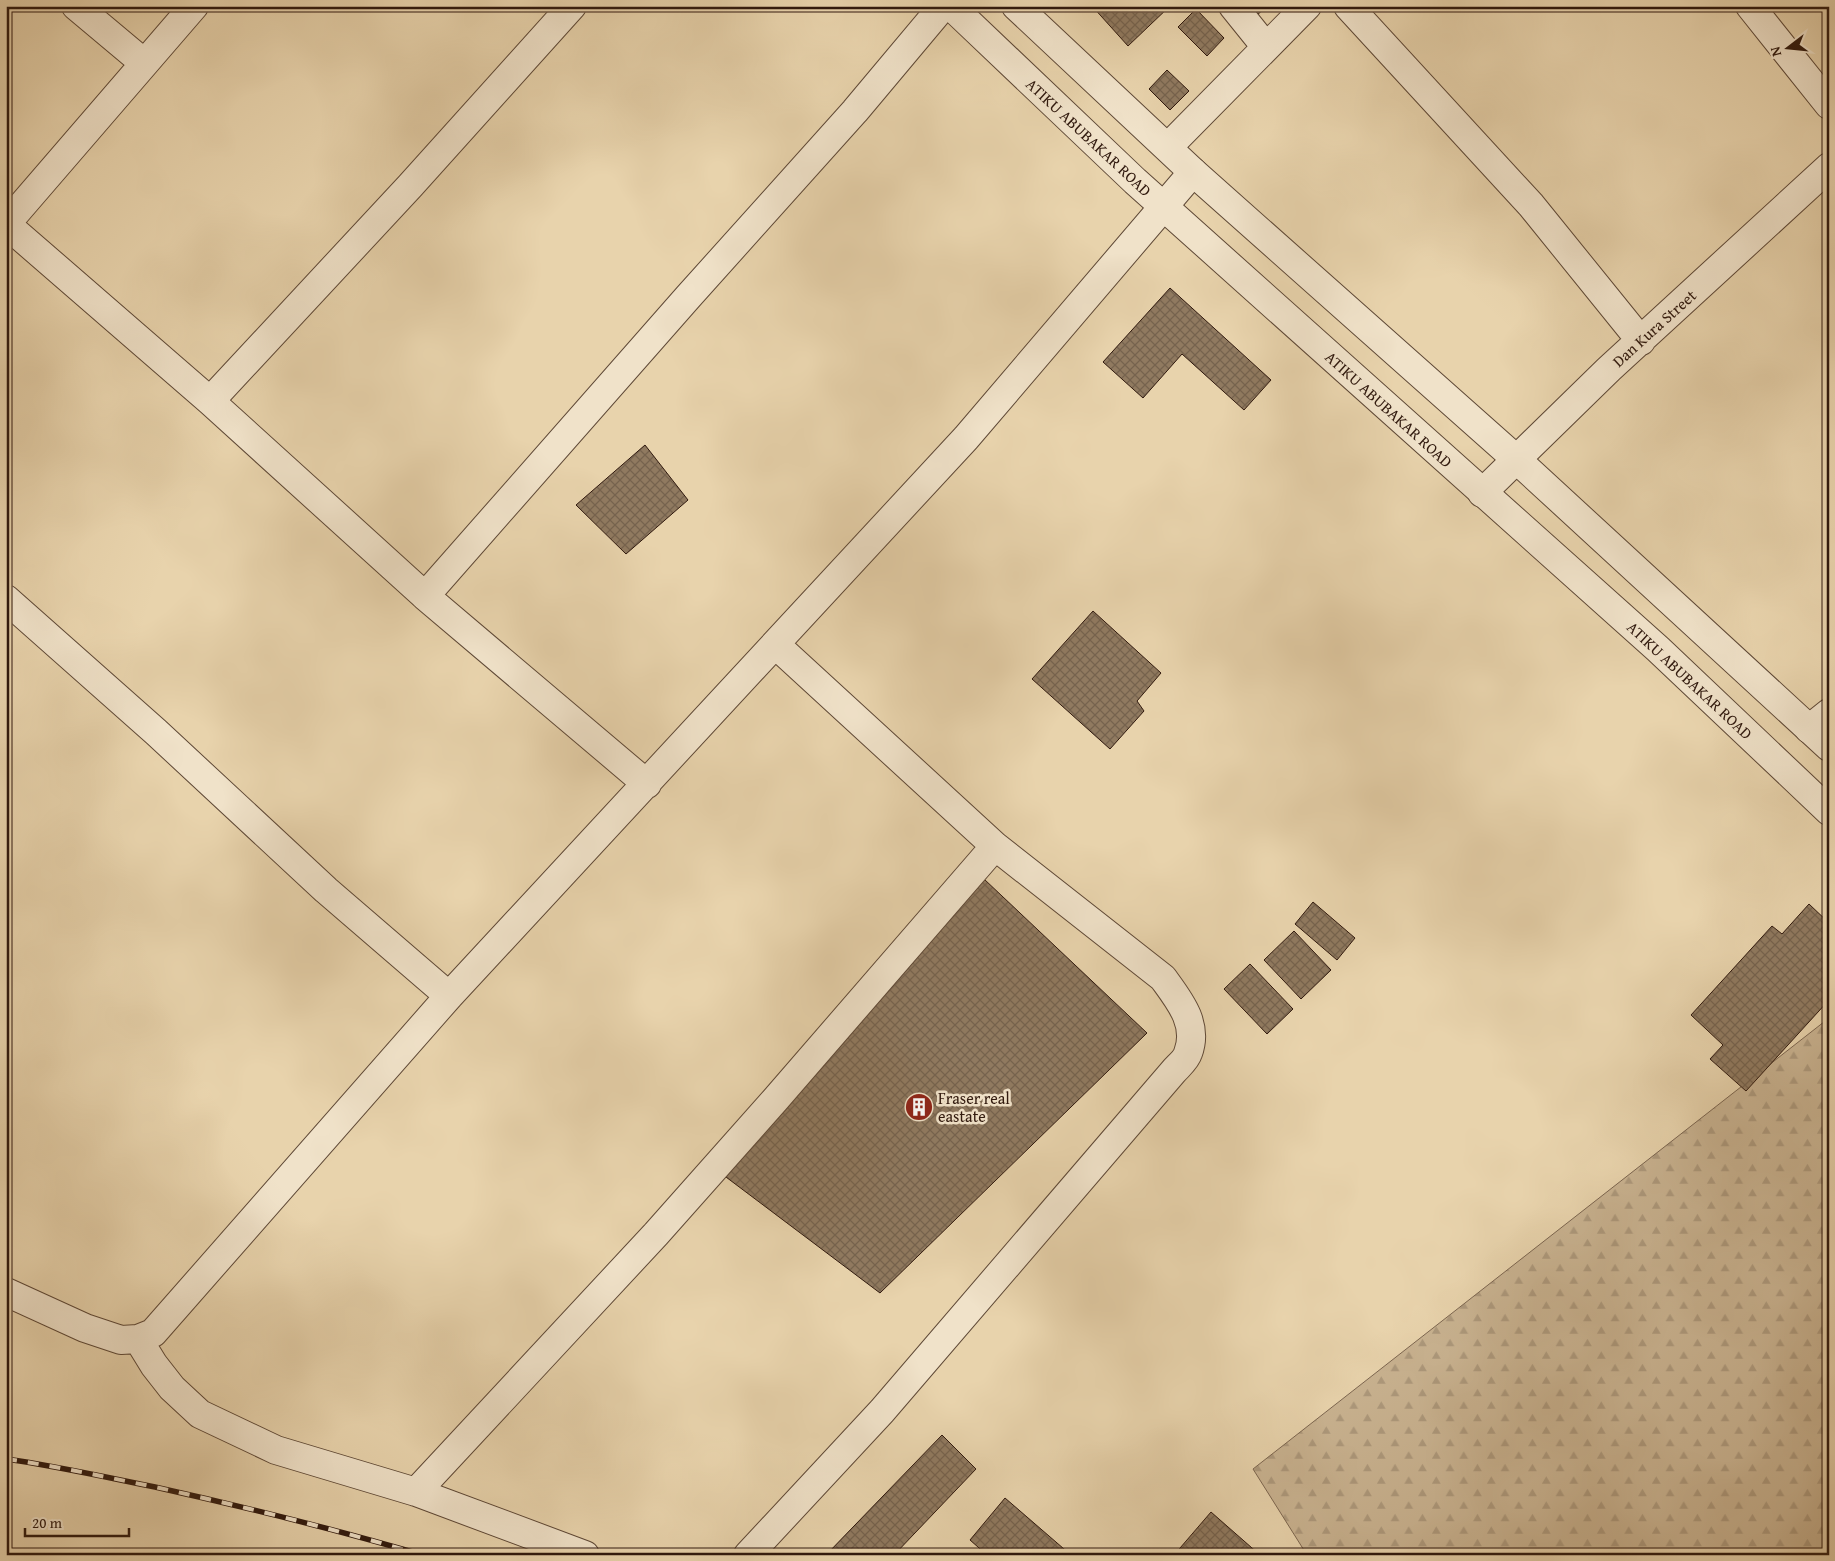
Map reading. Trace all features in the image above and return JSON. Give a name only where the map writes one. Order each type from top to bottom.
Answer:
[{"type":"street","points":[[76,6],[144,64]]},
{"type":"street","points":[[194,6],[6,224],[210,401],[425,596],[647,784]]},
{"type":"street","points":[[210,401],[403,193],[572,6]]},
{"type":"street","points":[[425,596],[688,297],[855,111],[943,6]]},
{"type":"street","name":"ATIKU ABUBAKAR ROAD","points":[[951,6],[1163,207],[1658,649],[1829,811]]},
{"type":"street","points":[[1016,6],[1193,172],[1516,459],[1819,721],[1829,748]]},
{"type":"street","points":[[1233,6],[1266,48]]},
{"type":"street","points":[[1168,147],[1307,6]]},
{"type":"street","points":[[1348,6],[1532,205],[1640,341]]},
{"type":"street","points":[[1750,6],[1829,105]]},
{"type":"street","name":"Dan Kura Street","points":[[1482,493],[1640,341],[1829,167]]},
{"type":"street","points":[[6,1292],[108,1337],[120,1340],[138,1339],[153,1333],[449,996],[966,438],[1193,172]]},
{"type":"street","points":[[6,600],[156,732],[326,890],[449,996]]},
{"type":"street","points":[[748,1555],[882,1411],[1188,1054],[1191,1035],[1187,1014],[1183,1005],[1162,978],[994,846],[776,645]]},
{"type":"street","points":[[416,1492],[656,1234],[775,1100],[994,846]]},
{"type":"street","points":[[138,1339],[154,1365],[172,1388],[200,1414],[276,1450],[416,1492],[585,1555]]},
{"type":"green space","points":[[1829,1018],[1829,1555],[1307,1555],[1253,1469]]},
{"type":"building","points":[[1092,6],[1170,6],[1128,46]]},
{"type":"building","points":[[1246,6],[1267,6],[1255,17]]},
{"type":"building","points":[[1822,6],[1829,6],[1829,22],[1824,16],[1828,13]]},
{"type":"building","points":[[1196,9],[1224,38],[1207,56],[1178,27]]},
{"type":"building","points":[[1167,70],[1189,91],[1170,110],[1149,89]]},
{"type":"building","points":[[1170,288],[1271,380],[1244,410],[1182,354],[1143,398],[1103,362]]},
{"type":"building","points":[[645,445],[688,500],[626,554],[576,505]]},
{"type":"building","points":[[1093,611],[1161,673],[1137,701],[1144,711],[1110,749],[1032,679]]},
{"type":"building","name":"Fraser real eastate","points":[[984,879],[1147,1033],[880,1293],[714,1168]]},
{"type":"building","points":[[1313,902],[1355,938],[1337,960],[1295,924]]},
{"type":"building","points":[[1809,904],[1829,923],[1829,1000],[1746,1091],[1710,1059],[1723,1045],[1691,1015],[1772,926],[1782,934]]},
{"type":"building","points":[[1294,931],[1331,970],[1301,999],[1264,960]]},
{"type":"building","points":[[1250,964],[1293,1009],[1267,1034],[1224,989]]},
{"type":"building","points":[[942,1435],[976,1469],[894,1555],[826,1555]]},
{"type":"building","points":[[1005,1498],[1071,1555],[987,1555],[970,1540]]},
{"type":"building","points":[[1211,1512],[1260,1555],[1174,1555]]},
{"type":"railway","points":[[6,1459],[155,1487],[256,1510],[423,1555]]},
{"type":"place","name":"Fraser real eastate","points":[[919,1107]]}]
